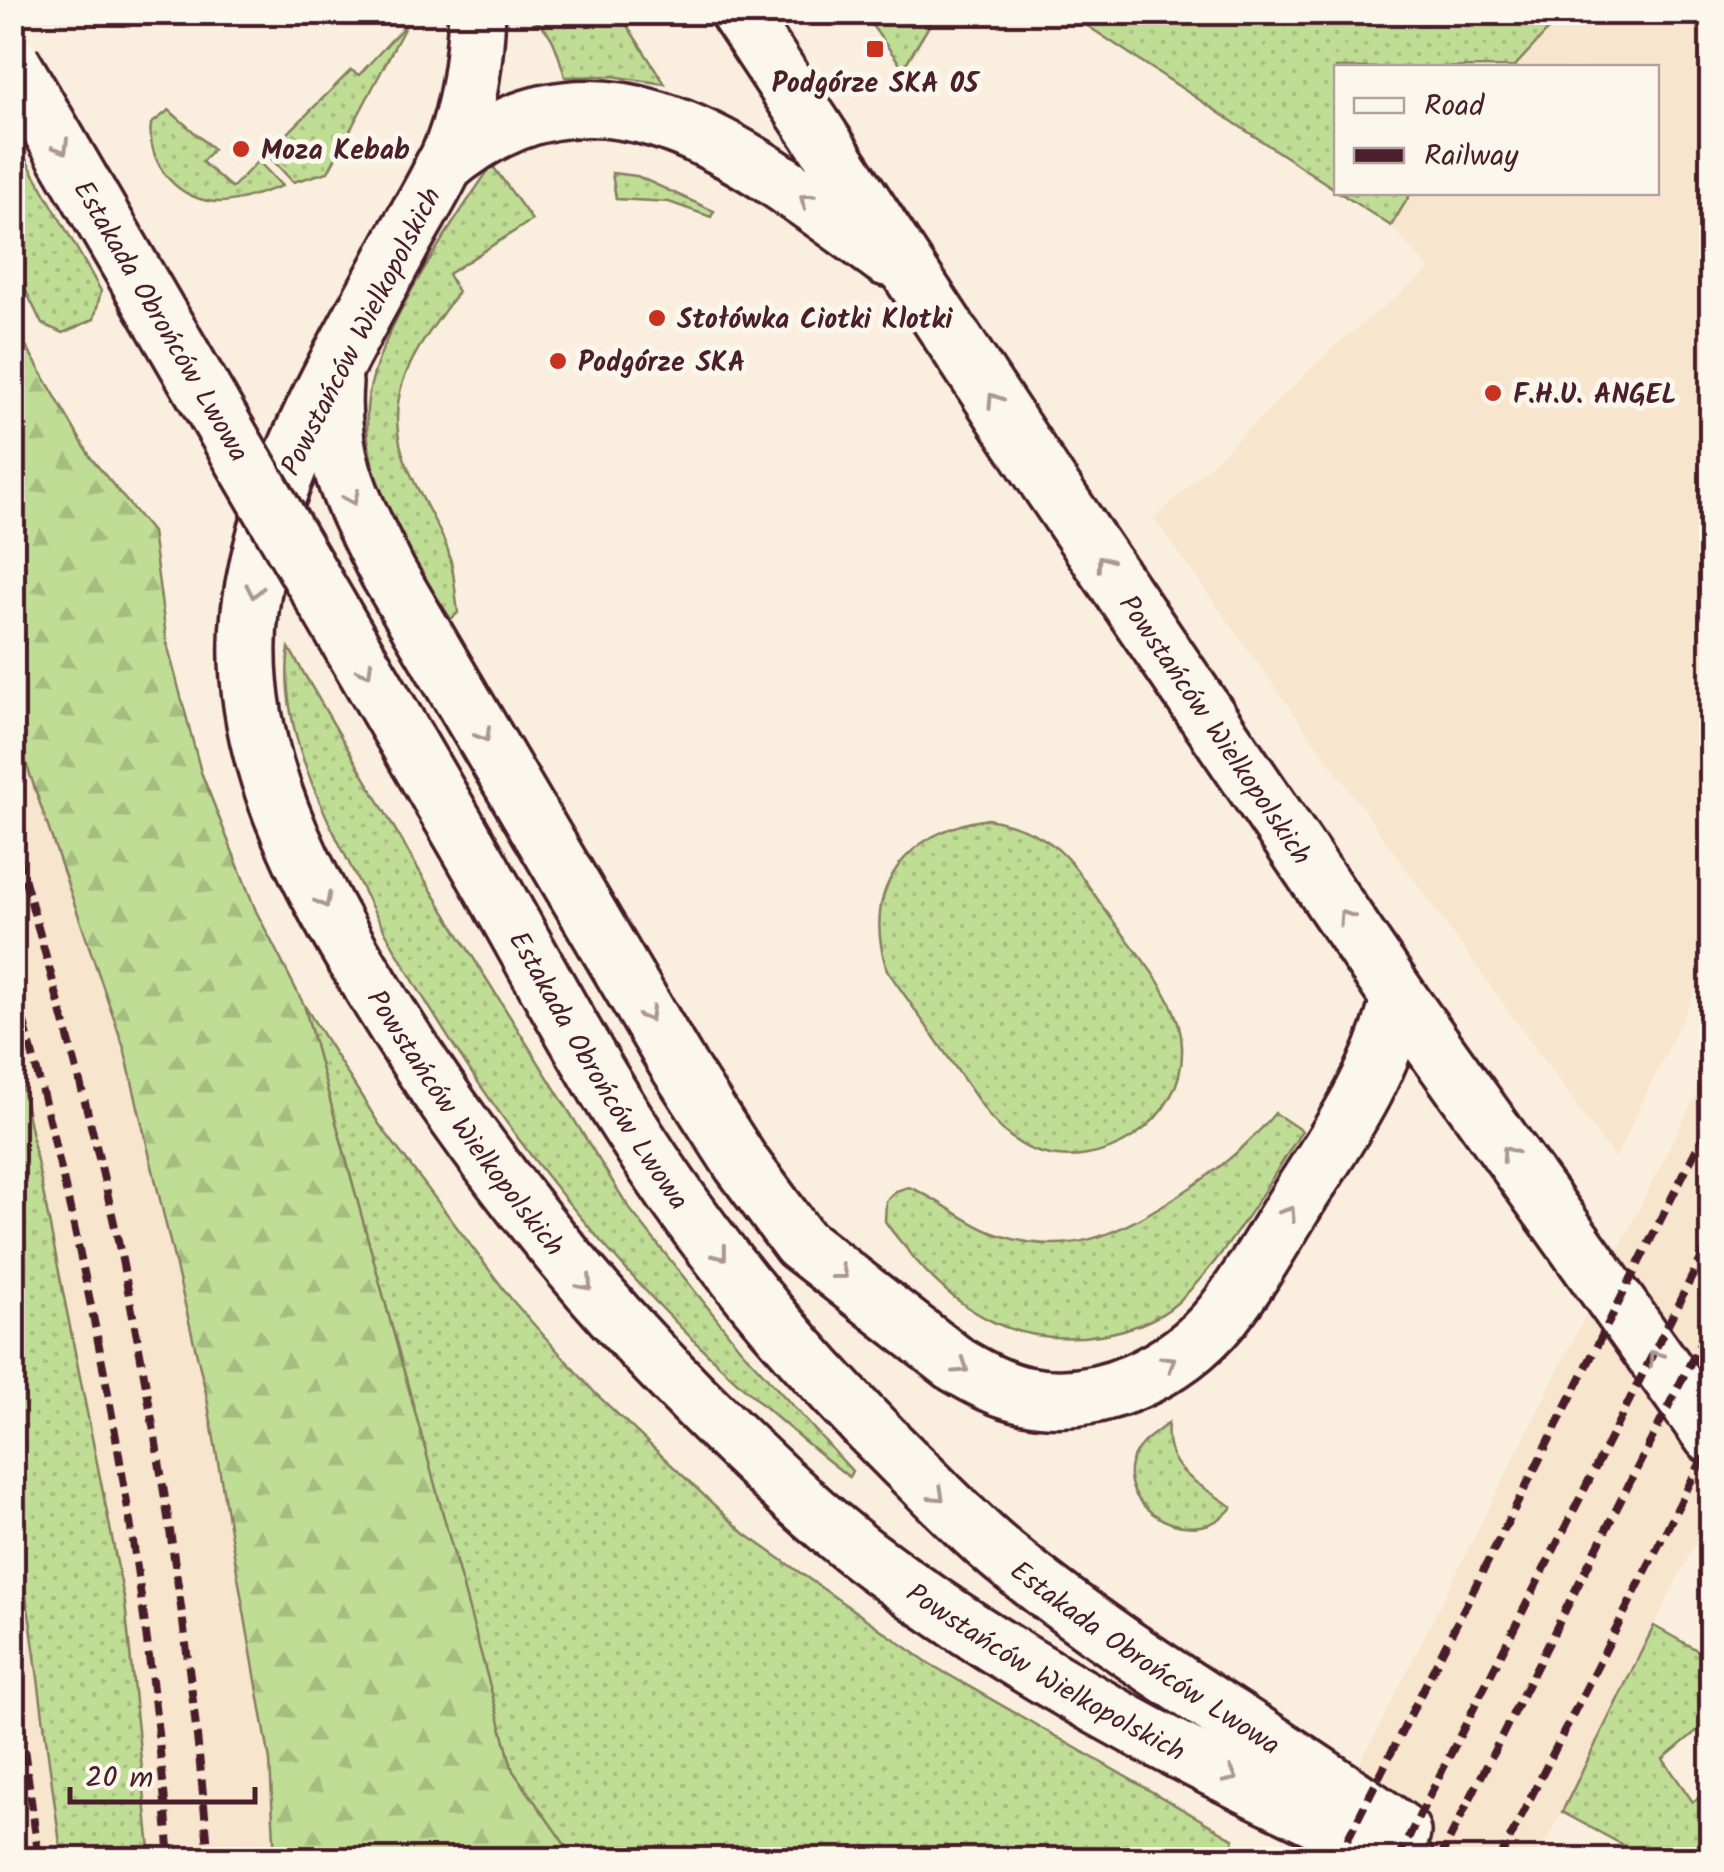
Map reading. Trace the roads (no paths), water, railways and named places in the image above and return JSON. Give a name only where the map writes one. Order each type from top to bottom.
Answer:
[{"type":"main road","name":"Powstańców Wielkopolskich","points":[[477,12],[469,91],[454,143],[335,368],[286,474],[264,540],[247,642],[248,679],[254,723],[271,786],[295,844],[350,952],[422,1068],[486,1160],[542,1234],[643,1348],[770,1474],[860,1552],[950,1617],[1138,1730],[1405,1860]]},
{"type":"main road","name":"Powstańców Wielkopolskich","points":[[738,12],[1048,482],[1399,998],[1712,1436]]},
{"type":"main road","name":"Estakada Obrońców Lwowa","points":[[12,63],[635,1134],[695,1221],[764,1309],[845,1403],[1003,1556],[1153,1668],[1345,1791],[1440,1860]]},
{"type":"main road","points":[[442,168],[493,130],[525,118],[578,109],[631,111],[675,124],[734,152],[914,277]]},
{"type":"main road","points":[[335,368],[331,420],[336,453],[347,489],[388,573],[676,1062],[741,1163],[800,1243],[957,1365],[982,1380],[1029,1396],[1080,1397],[1104,1393],[1132,1383],[1182,1354],[1203,1336],[1237,1295],[1349,1120],[1384,1053],[1399,998]]},
{"type":"railway","points":[[12,834],[98,1153],[137,1334],[185,1634],[209,1860]]},
{"type":"railway","points":[[12,978],[67,1196],[112,1415],[146,1637],[170,1860]]},
{"type":"railway","points":[[1337,1860],[1712,1118]]},
{"type":"railway","points":[[1397,1860],[1712,1237]]},
{"type":"railway","points":[[1439,1860],[1712,1320]]},
{"type":"railway","points":[[1499,1860],[1712,1440]]},
{"type":"railway","points":[[12,1658],[39,1860]]},
{"type":"place","name":"Podgórze SKA 05","points":[[875,49]]},
{"type":"place","name":"Moza Kebab","points":[[241,149]]},
{"type":"place","name":"Stołówka Ciotki Klotki","points":[[657,318]]},
{"type":"place","name":"Podgórze SKA","points":[[558,361]]},
{"type":"place","name":"F.H.U. ANGEL","points":[[1493,393]]}]
